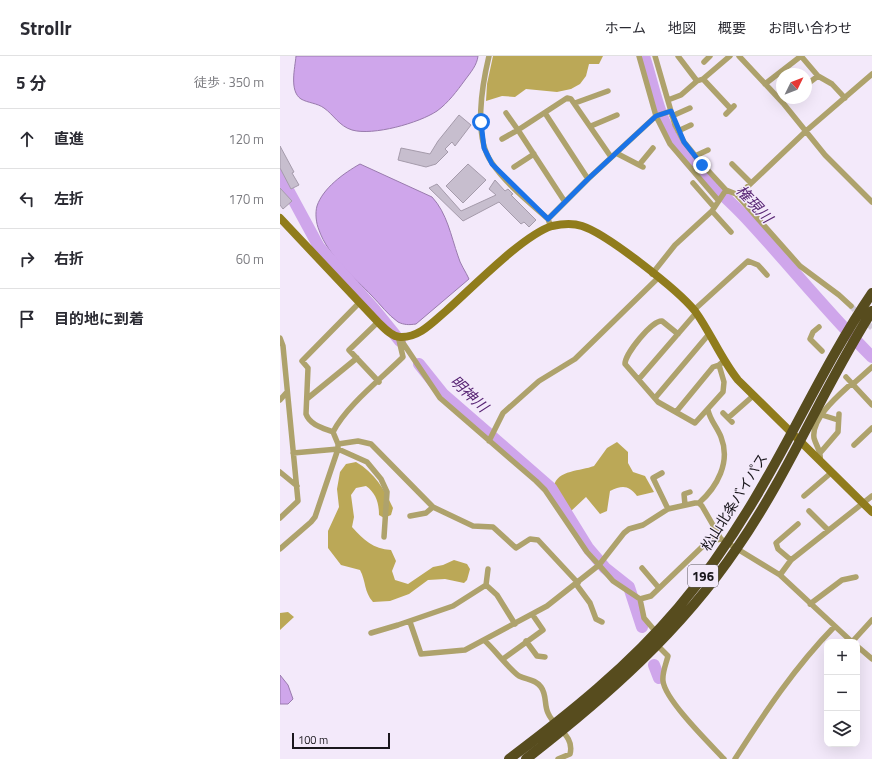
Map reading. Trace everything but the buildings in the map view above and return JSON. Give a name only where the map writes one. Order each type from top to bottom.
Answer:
[{"type":"highway","name":"松山北条バイパス","points":[[509,759],[625,663],[656,632],[694,588],[724,541],[754,501],[792,434],[838,345],[872,293]]},
{"type":"highway","name":"松山北条バイパス","points":[[526,759],[562,731],[657,645],[707,589],[737,548],[764,506],[860,329],[872,311]]},
{"type":"street","points":[[489,56],[483,85],[481,122],[482,140],[487,156],[504,177],[549,223],[572,224],[591,230],[610,242],[655,276],[695,312],[709,334],[722,363],[725,388],[708,410],[695,423],[655,398],[627,367],[625,361],[629,353],[656,323],[662,321],[678,334]]},
{"type":"street","points":[[639,56],[657,115],[670,144],[678,155],[718,199]]},
{"type":"street","points":[[678,56],[730,110]]},
{"type":"street","points":[[704,62],[710,56]]},
{"type":"street","points":[[668,100],[681,95],[730,56]]},
{"type":"street","points":[[739,56],[776,95]]},
{"type":"street","points":[[766,84],[801,56],[818,76],[832,84],[845,98]]},
{"type":"street","points":[[657,57],[670,113],[684,142],[726,190],[736,194],[800,266],[839,295],[851,306]]},
{"type":"street","points":[[736,194],[740,193],[806,131],[872,74]]},
{"type":"street","points":[[812,80],[818,76]]},
{"type":"street","points":[[575,103],[608,91]]},
{"type":"street","points":[[502,139],[567,98],[571,99],[575,103],[613,155],[641,166],[653,148]]},
{"type":"street","points":[[784,104],[825,155],[872,202]]},
{"type":"street","points":[[280,218],[388,332],[399,337],[412,336],[428,327],[514,251],[549,223],[565,202],[588,179],[657,115],[670,113],[689,107]]},
{"type":"street","points":[[506,113],[565,202]]},
{"type":"street","points":[[545,113],[588,179]]},
{"type":"street","points":[[591,126],[617,115]]},
{"type":"street","points":[[678,131],[691,125]]},
{"type":"street","points":[[695,156],[708,150]]},
{"type":"street","points":[[514,167],[534,154]]},
{"type":"street","points":[[732,164],[751,183]]},
{"type":"street","points":[[693,183],[731,232]]},
{"type":"street","points":[[489,441],[503,413],[538,381],[575,359],[655,276],[675,245],[713,209],[718,199],[726,190]]},
{"type":"street","points":[[639,379],[695,312],[748,261],[758,265],[768,275]]},
{"type":"street","points":[[280,550],[315,517],[338,446],[333,432],[316,425],[308,419],[306,414],[308,398],[308,368],[302,361],[360,302]]},
{"type":"street","points":[[378,322],[349,350],[379,382]]},
{"type":"street","points":[[819,327],[813,332],[810,339],[822,351]]},
{"type":"street","points":[[655,398],[709,334]]},
{"type":"street","points":[[333,432],[342,417],[403,357],[399,337]]},
{"type":"street","points":[[399,337],[440,398],[545,490],[598,566],[627,592],[640,599],[651,596],[703,546],[711,541],[724,541],[780,575],[848,639]]},
{"type":"street","points":[[280,340],[298,501],[280,518]]},
{"type":"street","points":[[308,398],[357,358]]},
{"type":"street","points":[[722,363],[799,441],[820,457],[832,472],[872,512]]},
{"type":"street","points":[[676,412],[713,367],[722,363]]},
{"type":"street","points":[[820,457],[814,436],[815,429],[827,406],[872,367]]},
{"type":"street","points":[[846,377],[872,405]]},
{"type":"street","points":[[280,400],[287,392]]},
{"type":"street","points":[[723,413],[730,420],[753,396]]},
{"type":"street","points":[[410,622],[421,654],[458,652],[485,641],[547,606],[577,584],[598,566],[624,533],[629,529],[643,525],[668,509],[699,503],[714,487],[723,467],[725,458],[722,439],[710,417],[708,410]]},
{"type":"street","points":[[820,457],[838,432],[839,414]]},
{"type":"street","points":[[822,415],[838,420]]},
{"type":"street","points":[[854,445],[872,428]]},
{"type":"street","points":[[293,453],[338,446],[358,441],[371,444],[433,506],[473,526],[493,527],[516,548],[530,539],[538,540],[577,584],[590,603],[596,619],[602,622]]},
{"type":"street","points":[[338,446],[367,462],[384,486],[387,492],[384,537]]},
{"type":"street","points":[[280,472],[297,486]]},
{"type":"street","points":[[804,496],[832,472]]},
{"type":"street","points":[[662,473],[652,478],[668,509]]},
{"type":"street","points":[[685,505],[684,494],[690,492]]},
{"type":"street","points":[[780,575],[791,560],[872,496]]},
{"type":"street","points":[[699,503],[724,541]]},
{"type":"street","points":[[410,516],[426,513],[433,506]]},
{"type":"street","points":[[810,511],[828,530]]},
{"type":"street","points":[[791,560],[778,549],[776,543],[798,524]]},
{"type":"street","points":[[642,568],[659,588]]},
{"type":"street","points":[[371,633],[410,622],[454,606],[486,585],[488,570]]},
{"type":"street","points":[[810,604],[842,580],[856,577]]},
{"type":"street","points":[[486,585],[497,595],[515,624]]},
{"type":"street","points":[[640,599],[644,618],[656,632]]},
{"type":"street","points":[[503,659],[543,630],[532,614]]},
{"type":"street","points":[[855,639],[872,620]]},
{"type":"street","points":[[735,759],[790,678],[809,653],[834,627]]},
{"type":"street","points":[[485,641],[519,676],[531,679],[541,687],[548,714],[570,741],[572,747],[570,754],[558,759]]},
{"type":"street","points":[[526,641],[537,656],[545,657]]},
{"type":"street","points":[[657,645],[668,656],[663,681],[666,692],[686,717],[724,759]]},
{"type":"street","points":[[860,649],[872,659]]},
{"type":"shaded area","points":[[296,56],[478,56],[475,65],[452,97],[437,111],[429,116],[408,124],[383,130],[361,131],[347,128],[324,108],[301,99],[297,95],[294,85]]},
{"type":"shaded area","points":[[493,56],[603,56],[599,64],[589,64],[586,76],[580,84],[571,89],[557,92],[526,89],[515,97],[502,96],[486,101],[487,84]]},
{"type":"shaded area","points":[[360,164],[432,197],[445,217],[459,259],[469,279],[416,324],[400,323],[387,313],[342,266],[323,240],[318,227],[316,209],[324,193],[341,176]]},
{"type":"shaded area","points":[[617,442],[628,452],[628,463],[633,472],[645,476],[654,492],[637,496],[628,488],[622,487],[610,491],[607,511],[600,514],[586,497],[570,512],[554,486],[556,481],[560,477],[570,472],[594,466],[607,448]]},
{"type":"shaded area","points":[[356,462],[374,476],[393,508],[391,515],[384,518],[379,515],[376,499],[372,492],[366,486],[356,488],[351,495],[354,517],[352,527],[374,546],[391,550],[396,561],[392,571],[395,580],[408,584],[433,567],[443,565],[454,560],[467,564],[470,569],[467,580],[464,583],[445,579],[428,580],[409,594],[390,601],[373,602],[368,594],[360,570],[341,565],[328,548],[328,531],[339,507],[337,489],[340,472],[346,464]]},
{"type":"shaded area","points":[[288,612],[294,617],[280,630],[280,613]]},
{"type":"shaded area","points":[[280,675],[288,685],[293,699],[288,704],[280,704]]},
{"type":"waterway","name":"権現川","points":[[644,56],[663,119],[673,139],[688,161],[736,207],[839,323],[872,357]]},
{"type":"waterway","name":"明神川","points":[[280,175],[319,247],[375,310],[400,341]]},
{"type":"waterway","name":"明神川","points":[[419,364],[443,394],[551,488],[588,548],[605,568],[629,587],[642,627]]},
{"type":"waterway","name":"明神川","points":[[654,665],[659,678]]},
{"type":"tunnel","points":[[851,306],[872,328]]},
{"type":"route","points":[[481,122],[484,148],[492,164],[548,219],[588,179],[656,116],[671,111],[675,125],[684,142],[702,165]]}]
